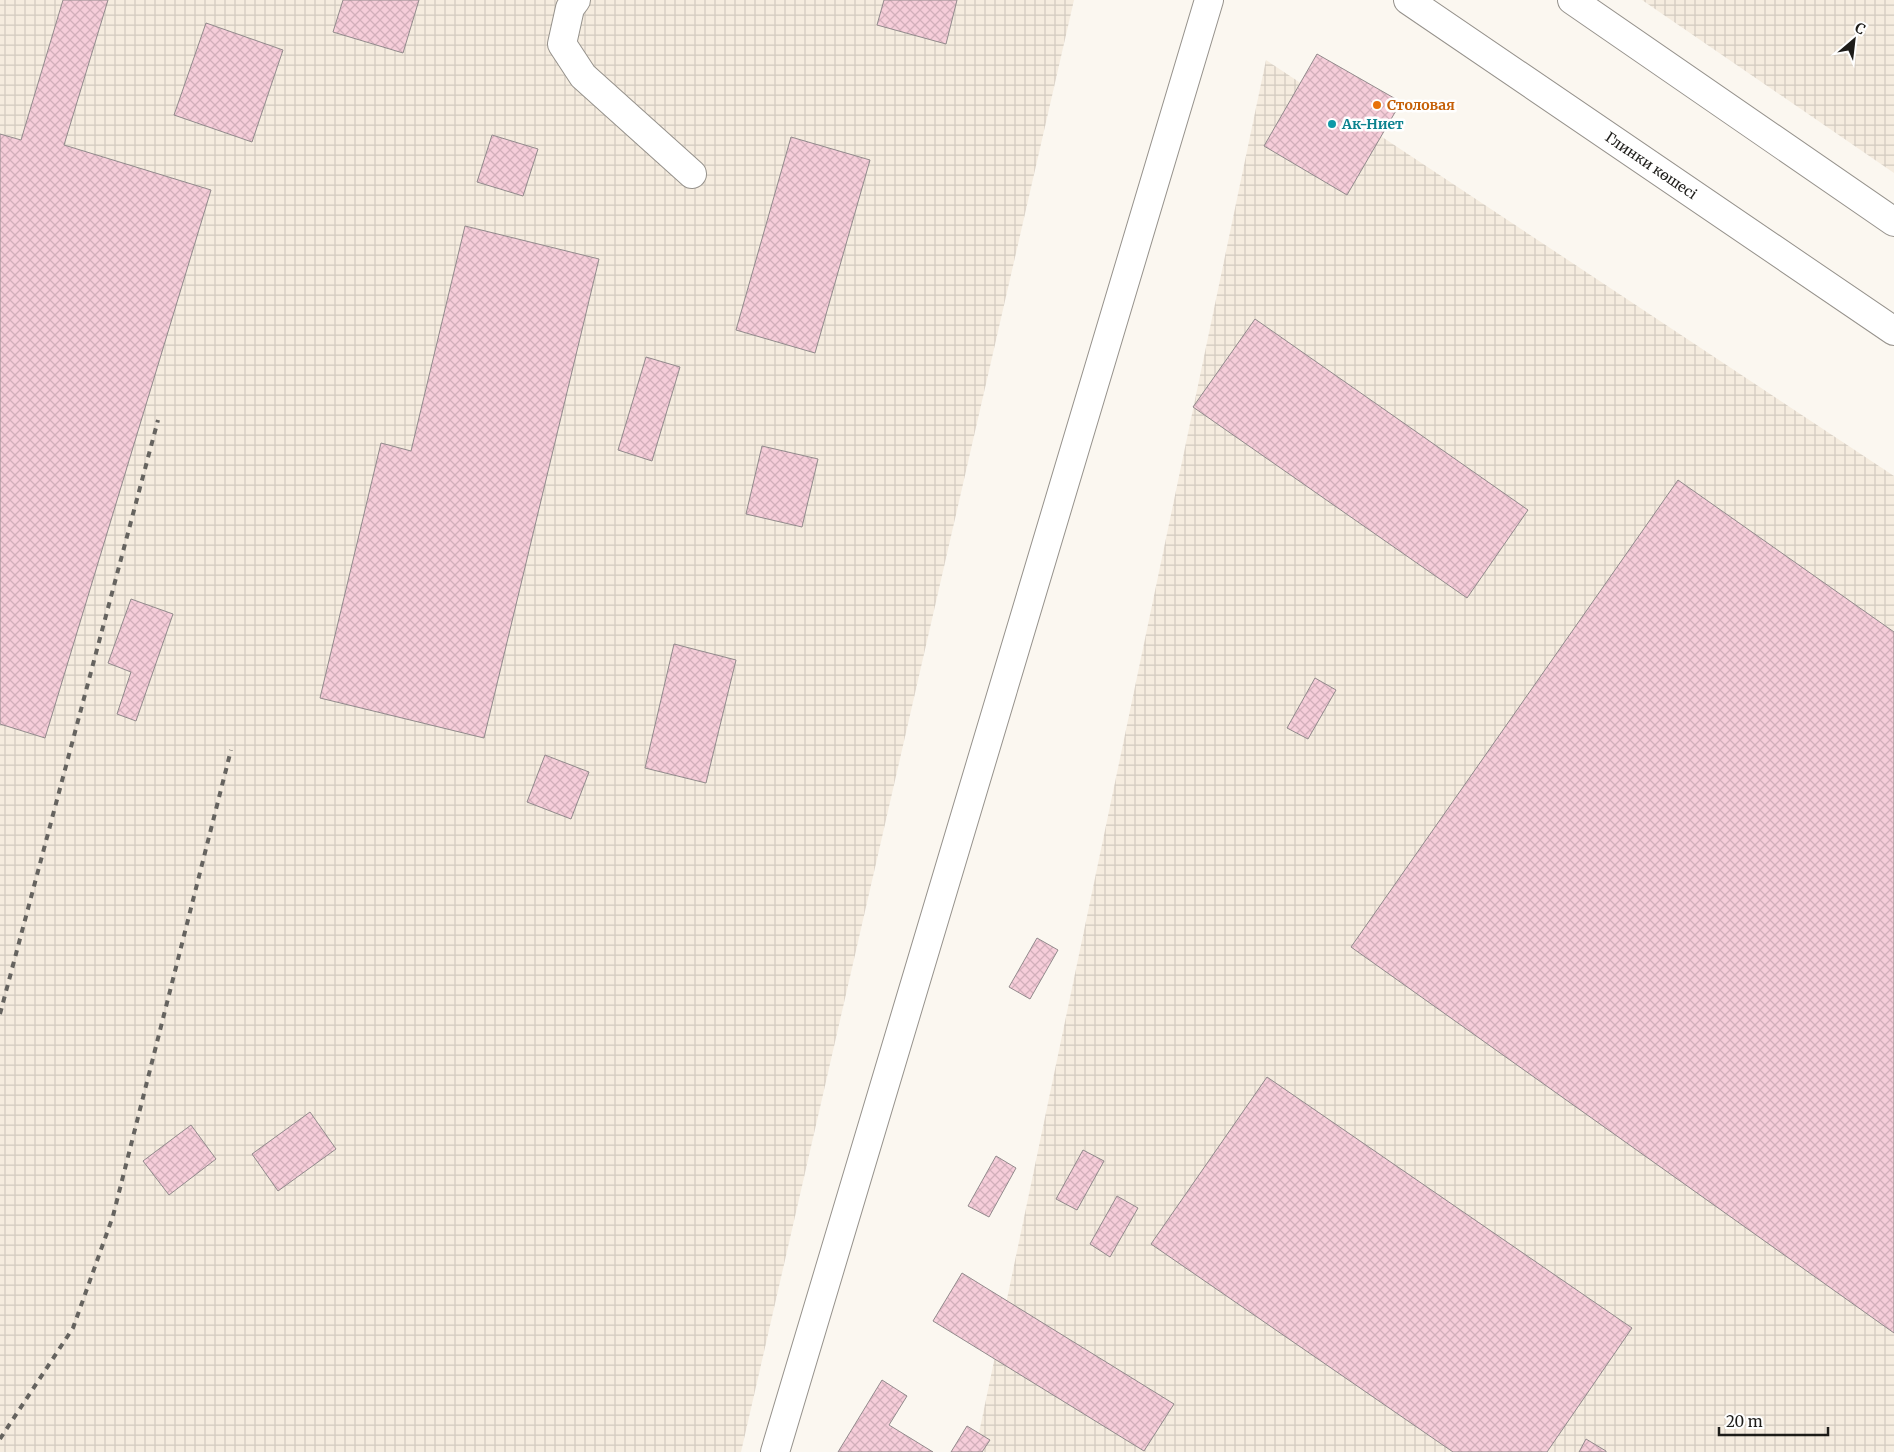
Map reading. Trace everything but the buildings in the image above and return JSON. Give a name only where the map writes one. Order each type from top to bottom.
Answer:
[{"type":"main road","points":[[576,0],[570,8],[562,44],[583,76],[692,174]]},
{"type":"main road","points":[[776,1452],[1209,0]]},
{"type":"main road","name":"Глинки көшесі","points":[[1408,0],[1894,331]]},
{"type":"main road","points":[[1572,0],[1894,222]]},
{"type":"shaded area","points":[[0,0],[1074,0],[741,1452],[0,1452]]},
{"type":"shaded area","points":[[1642,0],[1894,0],[1894,173]]},
{"type":"shaded area","points":[[1266,60],[1894,476],[1894,1452],[975,1452]]},
{"type":"railway","points":[[0,1014],[158,420]]},
{"type":"railway","points":[[0,1439],[73,1328],[113,1216],[231,750]]},
{"type":"place","name":"Столовая","points":[[1377,105]]},
{"type":"place","name":"Ак-Ниет","points":[[1332,124]]}]
